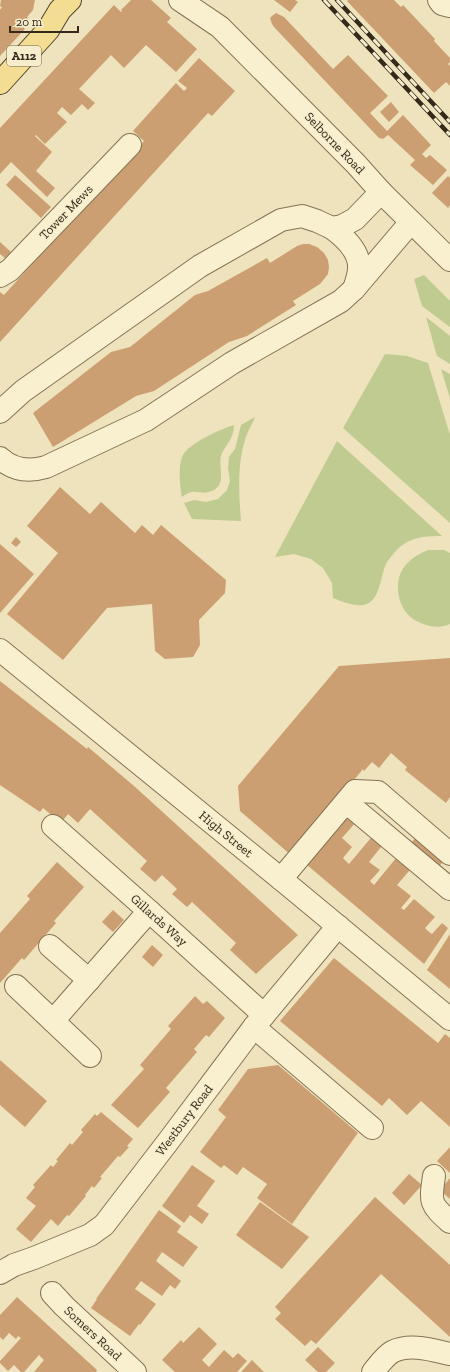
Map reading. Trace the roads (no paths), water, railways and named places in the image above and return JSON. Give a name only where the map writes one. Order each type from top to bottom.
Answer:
[{"type":"main road","name":"A112","points":[[0,83],[48,30],[64,3]]},
{"type":"street","name":"Selborne Road","points":[[180,0],[220,27],[356,164],[381,192],[450,260]]},
{"type":"street","name":"Selborne Road","points":[[203,0],[220,27]]},
{"type":"street","points":[[439,0],[442,4],[450,6]]},
{"type":"street","name":"Tower Mews","points":[[0,276],[10,270],[130,144]]},
{"type":"street","points":[[332,228],[342,226],[350,222],[381,192]]},
{"type":"street","points":[[0,412],[23,391],[200,266],[281,220],[302,216],[317,220],[332,228],[344,238],[353,249],[358,259],[360,268],[354,289]]},
{"type":"street","points":[[0,458],[19,469],[30,471],[37,470],[146,420],[232,363],[341,301],[354,289],[411,222]]},
{"type":"street","name":"High Street","points":[[0,650],[450,1019]]},
{"type":"street","points":[[281,879],[355,791],[378,792],[450,854]]},
{"type":"street","points":[[346,802],[450,889]]},
{"type":"street","name":"Gillards Way","points":[[53,826],[149,911],[259,1021],[372,1128]]},
{"type":"street","points":[[53,1021],[149,911]]},
{"type":"street","name":"Westbury Road","points":[[0,1273],[14,1265],[90,1235],[104,1225],[259,1021],[338,926]]},
{"type":"street","points":[[50,946],[89,980]]},
{"type":"street","points":[[16,986],[90,1056]]},
{"type":"street","points":[[434,1176],[432,1201],[436,1209],[450,1222]]},
{"type":"street","name":"Somers Road","points":[[52,1293],[64,1306],[136,1372]]},
{"type":"street","points":[[373,1372],[391,1352],[408,1347],[435,1350],[450,1354]]},
{"type":"railway","points":[[324,0],[450,135]]},
{"type":"railway","points":[[337,0],[450,122]]}]
